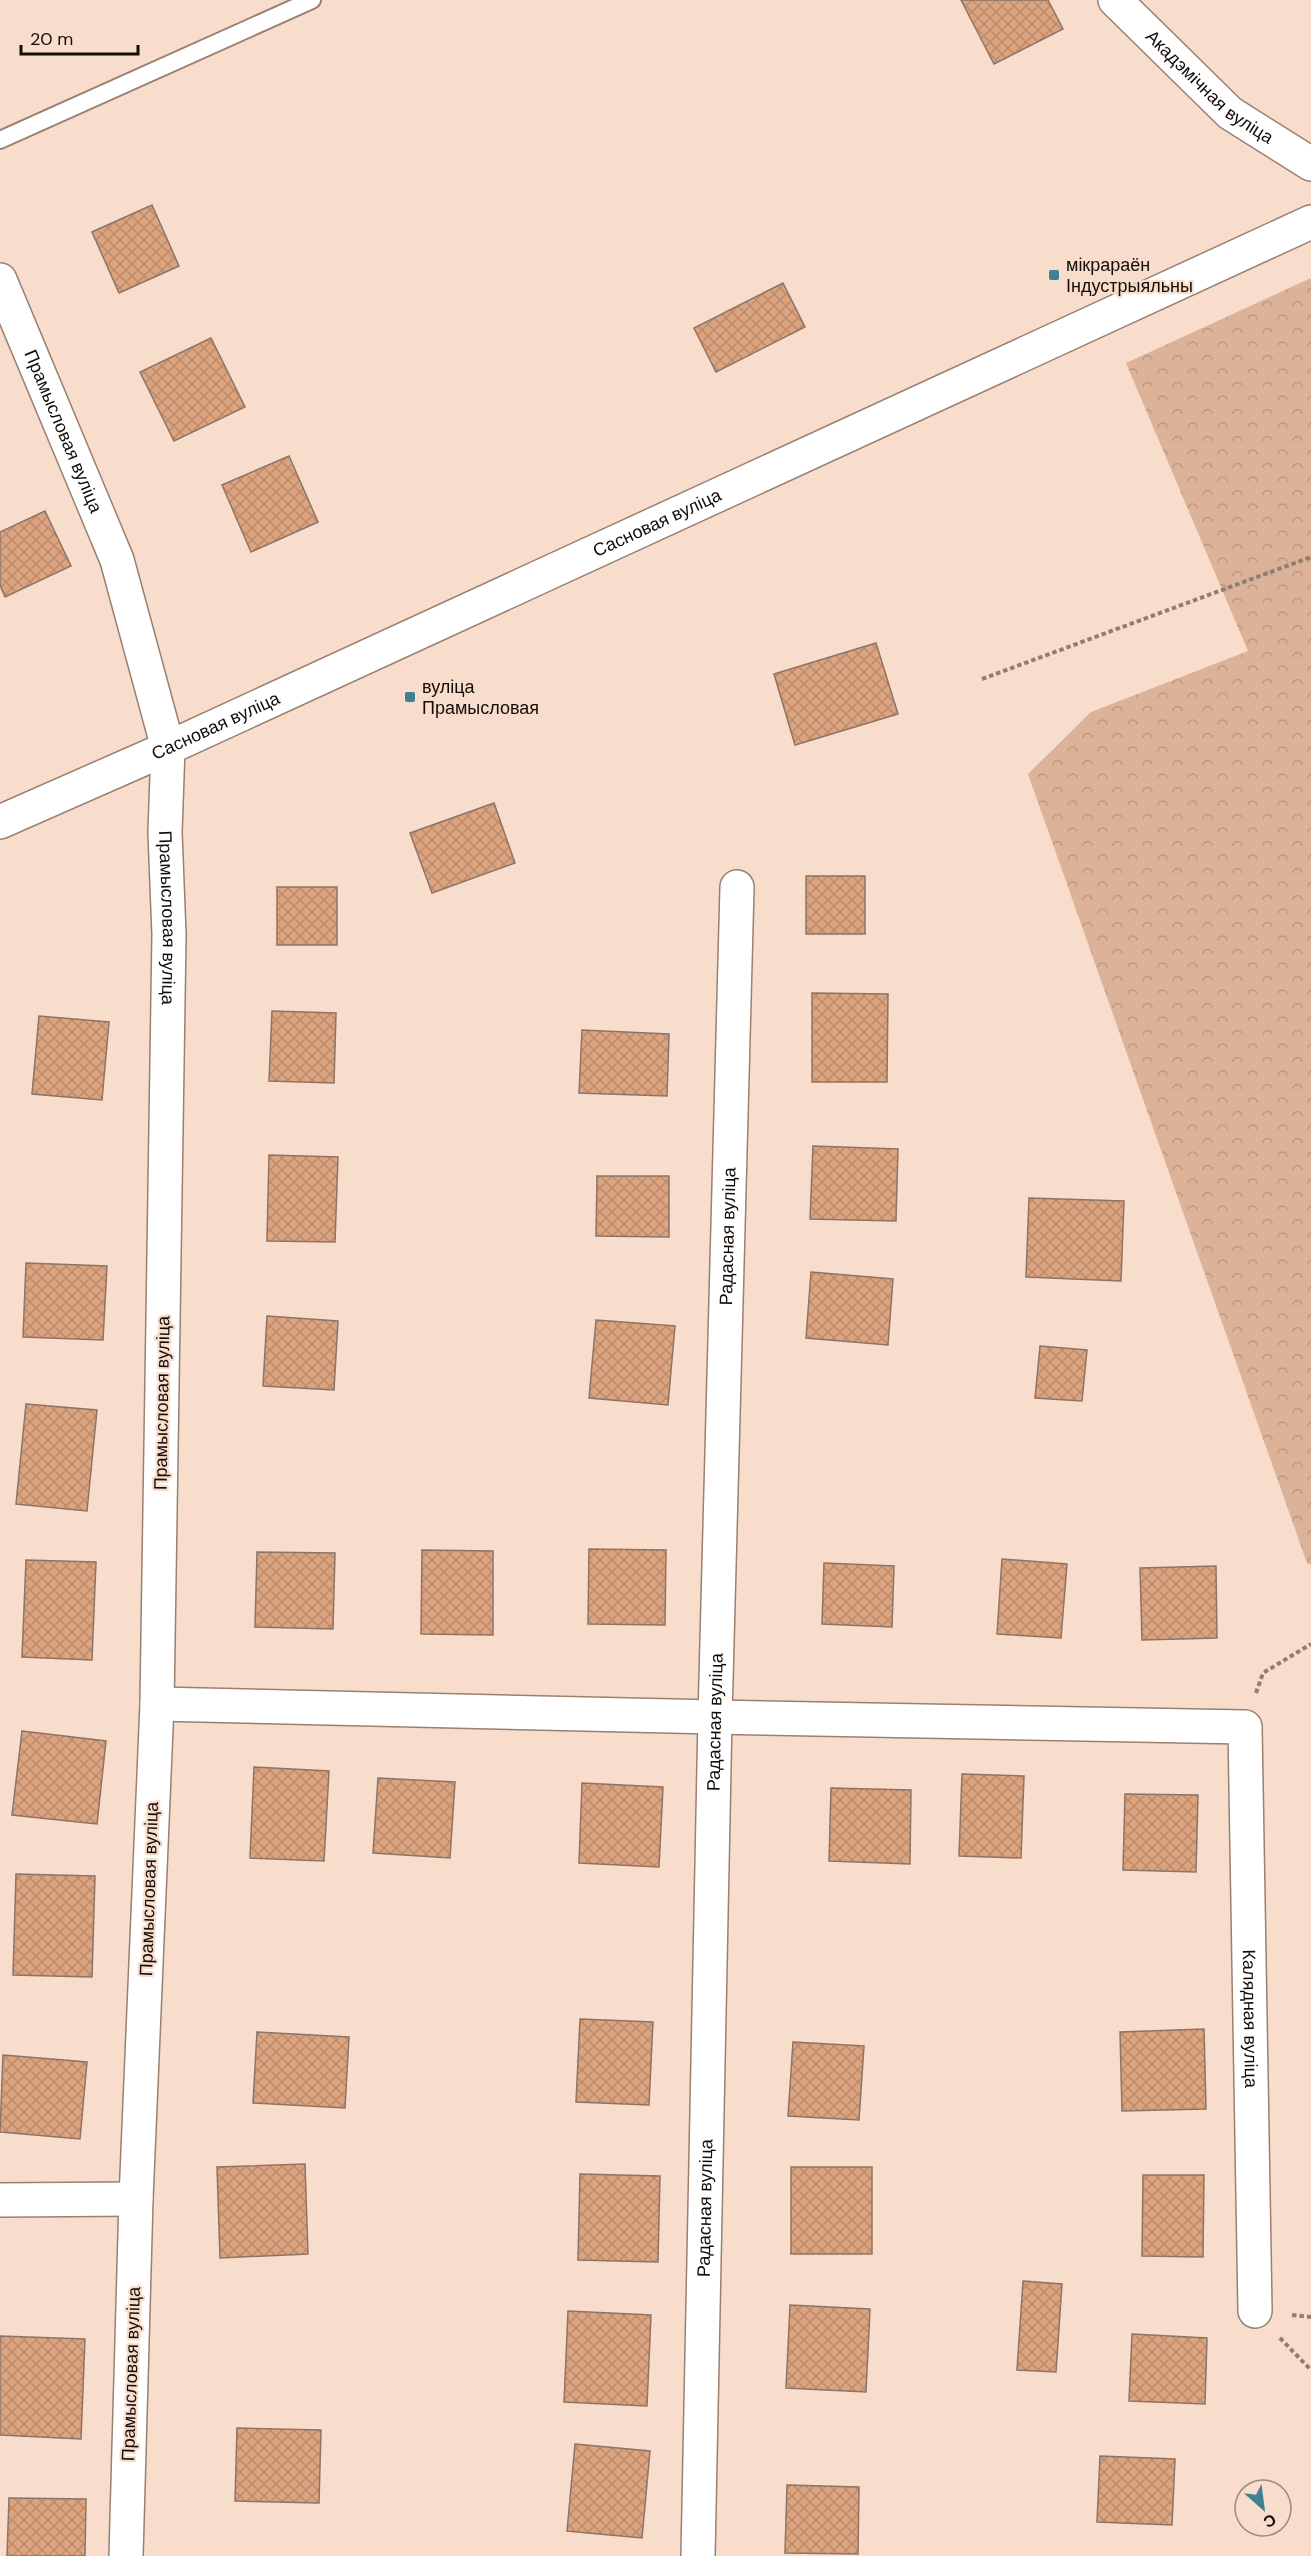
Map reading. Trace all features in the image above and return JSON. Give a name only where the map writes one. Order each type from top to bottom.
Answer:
[{"type":"street","name":"Акадэмічная вуліца","points":[[1115,0],[1230,114],[1311,164]]},
{"type":"street","name":"Сасновая вуліца","points":[[0,822],[168,748],[1311,222]]},
{"type":"street","name":"Прамысловая вуліца","points":[[0,280],[117,560],[168,748],[165,832],[170,935],[157,1704],[136,2199],[126,2556]]},
{"type":"street","name":"Радасная вуліца","points":[[698,2556],[715,1717],[737,887]]},
{"type":"street","points":[[157,1704],[1245,1726]]},
{"type":"street","name":"Калядная вуліца","points":[[1245,1726],[1255,2311]]},
{"type":"street","points":[[0,2200],[136,2199]]},
{"type":"lane","points":[[0,140],[312,0]]},
{"type":"path","points":[[982,679],[1311,557]]},
{"type":"path","points":[[1245,1726],[1263,1673],[1311,1644]]},
{"type":"path","points":[[1255,2311],[1311,2370]]},
{"type":"green space","points":[[1311,278],[1311,1565],[1307,1563],[1028,774],[1091,712],[1248,651],[1126,363]]},
{"type":"building","points":[[961,0],[1048,0],[1063,29],[994,64]]},
{"type":"building","points":[[152,205],[179,266],[119,293],[92,232]]},
{"type":"building","points":[[783,283],[805,327],[716,372],[694,328]]},
{"type":"building","points":[[211,338],[245,407],[174,441],[140,372]]},
{"type":"building","points":[[289,456],[318,522],[251,552],[222,485]]},
{"type":"building","points":[[45,511],[71,566],[5,597],[0,585],[0,532]]},
{"type":"building","points":[[876,643],[898,714],[795,745],[774,674]]},
{"type":"building","points":[[494,803],[515,863],[432,893],[410,833]]},
{"type":"building","points":[[806,876],[865,876],[865,934],[806,934]]},
{"type":"building","points":[[277,887],[337,887],[337,945],[277,945]]},
{"type":"building","points":[[812,993],[888,994],[887,1082],[812,1082]]},
{"type":"building","points":[[272,1011],[336,1013],[334,1083],[269,1081]]},
{"type":"building","points":[[39,1016],[109,1022],[102,1100],[32,1094]]},
{"type":"building","points":[[582,1030],[669,1034],[667,1096],[579,1093]]},
{"type":"building","points":[[813,1146],[898,1149],[896,1221],[810,1219]]},
{"type":"building","points":[[269,1155],[338,1157],[335,1242],[267,1241]]},
{"type":"building","points":[[597,1176],[669,1176],[669,1237],[596,1236]]},
{"type":"building","points":[[1029,1198],[1124,1201],[1121,1281],[1026,1277]]},
{"type":"building","points":[[26,1263],[107,1266],[103,1340],[23,1337]]},
{"type":"building","points":[[811,1272],[893,1279],[888,1345],[806,1338]]},
{"type":"building","points":[[267,1316],[338,1321],[334,1390],[263,1386]]},
{"type":"building","points":[[596,1320],[675,1326],[668,1405],[589,1398]]},
{"type":"building","points":[[1040,1346],[1087,1350],[1082,1401],[1035,1398]]},
{"type":"building","points":[[26,1404],[97,1410],[87,1511],[16,1504]]},
{"type":"building","points":[[589,1549],[666,1550],[665,1625],[588,1624]]},
{"type":"building","points":[[422,1550],[493,1551],[493,1635],[421,1634]]},
{"type":"building","points":[[257,1552],[335,1553],[333,1629],[255,1627]]},
{"type":"building","points":[[1002,1559],[1067,1564],[1061,1638],[997,1634]]},
{"type":"building","points":[[26,1560],[96,1562],[92,1660],[22,1657]]},
{"type":"building","points":[[824,1563],[894,1566],[892,1627],[822,1624]]},
{"type":"building","points":[[1216,1566],[1217,1638],[1142,1640],[1140,1568]]},
{"type":"building","points":[[22,1731],[106,1741],[97,1824],[12,1815]]},
{"type":"building","points":[[254,1767],[329,1771],[324,1861],[250,1858]]},
{"type":"building","points":[[962,1774],[1024,1776],[1021,1858],[959,1856]]},
{"type":"building","points":[[378,1778],[455,1782],[450,1858],[373,1853]]},
{"type":"building","points":[[582,1783],[663,1787],[659,1867],[579,1863]]},
{"type":"building","points":[[831,1788],[911,1790],[910,1864],[829,1861]]},
{"type":"building","points":[[1125,1794],[1198,1795],[1196,1872],[1123,1870]]},
{"type":"building","points":[[16,1874],[95,1876],[92,1977],[13,1975]]},
{"type":"building","points":[[580,2019],[653,2022],[649,2105],[576,2102]]},
{"type":"building","points":[[1204,2029],[1206,2109],[1122,2111],[1120,2032]]},
{"type":"building","points":[[257,2032],[349,2037],[345,2108],[253,2103]]},
{"type":"building","points":[[793,2042],[864,2046],[859,2120],[788,2116]]},
{"type":"building","points":[[3,2055],[87,2062],[80,2139],[0,2132]]},
{"type":"building","points":[[305,2164],[308,2254],[220,2258],[217,2167]]},
{"type":"building","points":[[791,2167],[872,2167],[872,2254],[791,2254]]},
{"type":"building","points":[[580,2174],[660,2176],[658,2262],[578,2260]]},
{"type":"building","points":[[1143,2175],[1204,2175],[1203,2257],[1142,2256]]},
{"type":"building","points":[[1023,2281],[1062,2284],[1056,2372],[1017,2370]]},
{"type":"building","points":[[790,2305],[870,2309],[866,2392],[786,2388]]},
{"type":"building","points":[[568,2311],[651,2315],[647,2406],[564,2402]]},
{"type":"building","points":[[1132,2334],[1207,2338],[1205,2404],[1129,2401]]},
{"type":"building","points":[[0,2336],[85,2339],[81,2439],[0,2435]]},
{"type":"building","points":[[237,2428],[321,2430],[319,2503],[235,2501]]},
{"type":"building","points":[[575,2444],[650,2451],[642,2538],[567,2531]]},
{"type":"building","points":[[1100,2456],[1175,2459],[1172,2525],[1097,2522]]},
{"type":"building","points":[[787,2485],[859,2487],[858,2554],[785,2553]]},
{"type":"building","points":[[9,2498],[86,2499],[85,2556],[7,2556]]},
{"type":"place","name":"мікрараён Індустрыяльны","points":[[1054,275]]},
{"type":"place","name":"вуліца Прамысловая","points":[[410,697]]}]
